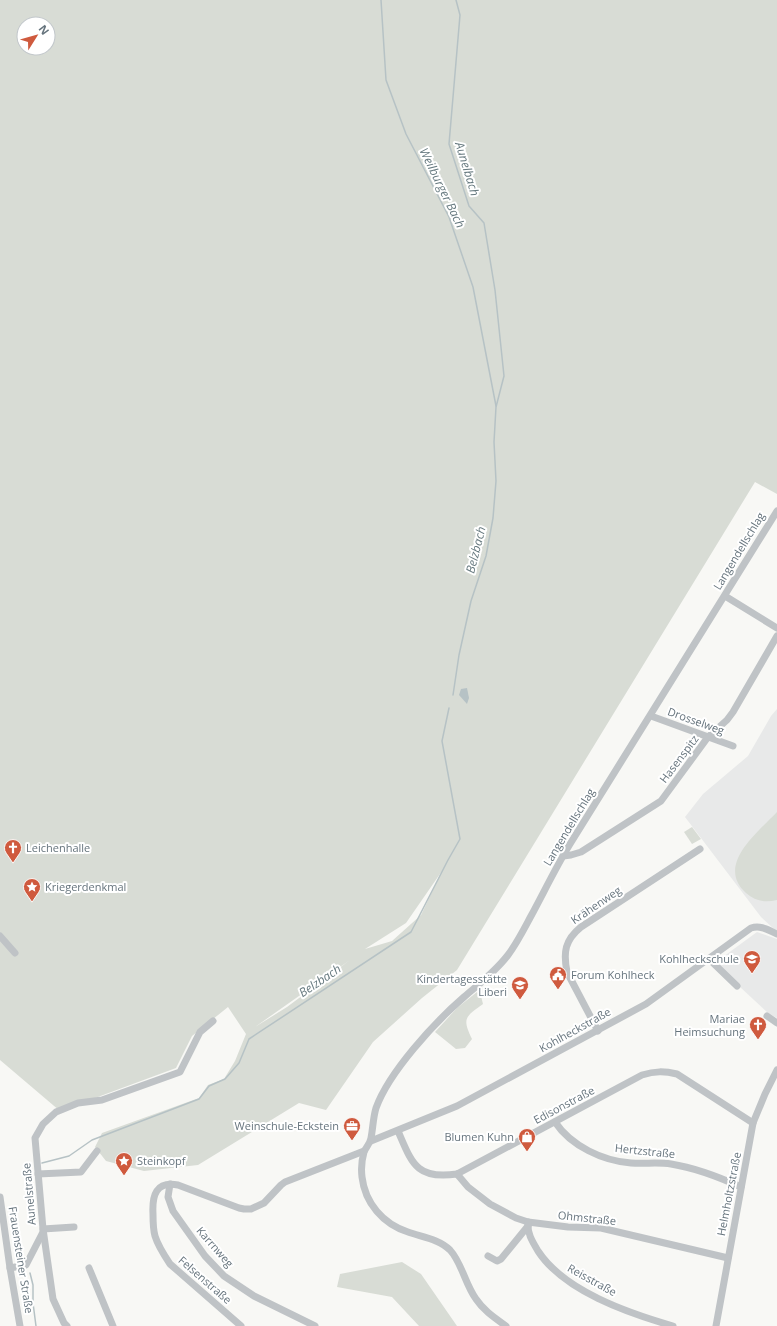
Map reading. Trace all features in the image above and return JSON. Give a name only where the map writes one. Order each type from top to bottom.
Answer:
[{"type":"street","name":"Langendellschlag","points":[[371,1141],[372,1122],[376,1109],[388,1083],[414,1048],[433,1027],[508,956],[516,944],[563,856],[777,511]]},
{"type":"street","points":[[725,596],[777,628]]},
{"type":"street","name":"Hasenspitz","points":[[563,856],[581,852],[661,801],[708,737],[733,712],[777,636]]},
{"type":"street","name":"Drosselweg","points":[[651,716],[733,746]]},
{"type":"street","name":"Krähenweg","points":[[598,1031],[567,972],[565,952],[570,939],[581,927],[700,849]]},
{"type":"street","name":"Kohlheckstraße","points":[[371,1141],[457,1106],[598,1031],[646,1004],[751,928],[762,927],[777,934]]},
{"type":"street","points":[[0,936],[14,953]]},
{"type":"street","points":[[709,959],[737,986]]},
{"type":"street","points":[[767,1016],[777,1023]]},
{"type":"street","name":"Aunelstraße","points":[[67,1326],[52,1299],[43,1230],[35,1138],[43,1124],[56,1112],[78,1103],[102,1100],[180,1072],[200,1032],[213,1021]]},
{"type":"street","name":"Helmholtzstraße","points":[[716,1326],[754,1123],[765,1094],[777,1070]]},
{"type":"street","name":"Edisonstraße","points":[[398,1131],[409,1156],[424,1172],[435,1175],[456,1174],[642,1075],[659,1071],[677,1074],[754,1123]]},
{"type":"street","name":"Hertzstraße","points":[[555,1122],[560,1129],[576,1143],[603,1157],[631,1163],[657,1163],[687,1167],[717,1176],[742,1187]]},
{"type":"street","points":[[371,1141],[364,1151],[362,1164],[363,1182],[369,1200],[376,1211],[395,1227],[406,1232],[440,1242],[454,1254],[475,1298],[490,1315],[506,1326]]},
{"type":"street","points":[[38,1174],[81,1172],[97,1151]]},
{"type":"street","points":[[170,1184],[178,1185],[239,1208],[251,1208],[264,1203],[285,1182],[364,1151]]},
{"type":"street","name":"Ohmstraße","points":[[456,1174],[468,1187],[490,1204],[528,1224],[601,1228],[728,1258]]},
{"type":"street","name":"Felsenstraße","points":[[170,1184],[160,1188],[154,1194],[153,1198],[155,1236],[161,1250],[170,1264],[241,1326]]},
{"type":"street","name":"Karrnweg","points":[[170,1184],[168,1197],[173,1211],[205,1256],[224,1276],[254,1296],[315,1326]]},
{"type":"street","name":"Frauensteiner Straße","points":[[0,1197],[20,1326]]},
{"type":"street","points":[[488,1256],[497,1261],[501,1259],[528,1224]]},
{"type":"street","name":"Reisstraße","points":[[528,1224],[530,1237],[541,1255],[553,1269],[566,1280],[608,1303],[673,1326]]},
{"type":"street","points":[[10,1268],[26,1265],[43,1230],[74,1227]]},
{"type":"street","points":[[89,1268],[113,1326]]},
{"type":"shaded area","points":[[0,0],[777,0],[777,494],[755,482],[457,970],[422,998],[373,1042],[326,1110],[299,1103],[198,1165],[144,1171],[106,1161],[95,1147],[102,1133],[199,1098],[208,1085],[224,1079],[235,1061],[246,1034],[228,1007],[192,1036],[176,1068],[60,1111],[0,1060]],"holes":[[[442,871],[421,915],[392,941],[365,949],[406,923]],[[350,960],[287,1007],[255,1027]]]},
{"type":"shaded area","points":[[467,688],[469,698],[467,704],[459,695],[461,689]]},
{"type":"shaded area","points":[[777,709],[777,930],[761,917],[685,817],[703,794],[748,756],[771,716]]},
{"type":"shaded area","points":[[777,812],[777,900],[760,901],[746,893],[738,882],[735,871],[737,860],[751,839]]},
{"type":"shaded area","points":[[692,827],[701,839],[692,844],[684,832]]},
{"type":"shaded area","name":"Kohlheckschule","points":[[757,932],[777,939],[777,1018],[768,1013],[716,962]]},
{"type":"shaded area","points":[[477,992],[481,996],[483,1004],[469,1015],[466,1022],[472,1039],[465,1048],[456,1049],[435,1032],[457,1008]]},
{"type":"shaded area","points":[[402,1262],[421,1274],[457,1326],[419,1326],[392,1297],[337,1287],[340,1274]]},
{"type":"waterway","name":"Weilburger Bach","points":[[381,0],[386,80],[406,134],[449,217],[473,287],[496,406]]},
{"type":"waterway","name":"Aunelbach","points":[[453,695],[459,655],[471,601],[486,556],[493,518],[496,481],[494,442],[496,407],[504,376],[495,290],[484,223],[469,206],[449,144],[460,15],[456,0]]},
{"type":"waterway","name":"Belzbach","points":[[42,1163],[69,1156],[92,1140],[199,1099],[209,1086],[225,1079],[239,1063],[249,1039],[411,932],[460,839],[442,741],[449,708]]},
{"type":"waterway","name":"Belzbach","points":[[30,1273],[33,1285],[33,1303],[36,1326]]},
{"type":"place","name":"Leichenhalle","points":[[13,863]]},
{"type":"place","name":"Kriegerdenkmal","points":[[32,902]]},
{"type":"place","name":"Kohlheckschule","points":[[752,974]]},
{"type":"place","name":"Forum Kohlheck","points":[[558,990]]},
{"type":"place","name":"Kindertagesstätte Liberi","points":[[520,1000]]},
{"type":"place","name":"Mariae Heimsuchung","points":[[758,1040]]},
{"type":"place","name":"Weinschule-Eckstein","points":[[352,1141]]},
{"type":"place","name":"Blumen Kuhn","points":[[527,1152]]},
{"type":"place","name":"Steinkopf","points":[[124,1176]]}]
